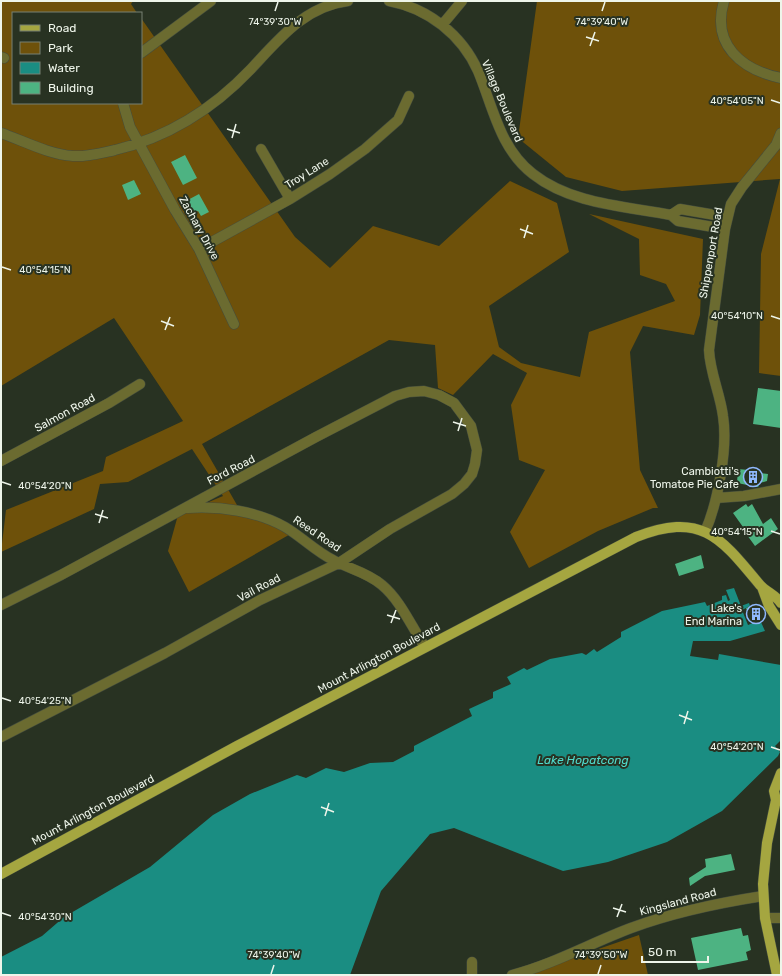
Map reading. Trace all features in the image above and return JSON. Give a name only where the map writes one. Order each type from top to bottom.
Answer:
[{"type":"main road","name":"Mount Arlington Boulevard","points":[[3,871],[424,647],[636,537],[655,529],[670,526],[682,526],[705,532],[716,538],[730,549],[762,587]]},
{"type":"main road","points":[[762,587],[781,603]]},
{"type":"main road","points":[[762,587],[769,606],[781,624]]},
{"type":"main road","points":[[777,975],[765,918],[763,896],[767,843],[779,798],[774,790],[781,773]]},
{"type":"street","points":[[142,53],[211,1]]},
{"type":"street","points":[[1,132],[54,152],[74,156],[94,155],[140,144],[198,115],[230,90],[290,27],[307,15],[335,2],[348,1]]},
{"type":"street","name":"Village Boulevard","points":[[389,1],[416,9],[442,25],[459,42],[473,61],[503,138],[512,153],[531,173],[567,194],[595,201],[670,215],[678,221],[725,229]]},
{"type":"street","points":[[442,25],[462,1]]},
{"type":"street","points":[[724,1],[722,28],[730,49],[736,57],[755,71],[781,78]]},
{"type":"street","name":"Troy Lane","points":[[198,249],[290,199],[330,174],[382,135],[398,120],[409,96]]},
{"type":"street","name":"Zachary Drive","points":[[123,104],[130,127],[198,249],[234,324]]},
{"type":"street","name":"Shippenport Road","points":[[705,532],[714,509],[723,445],[724,417],[711,368],[709,350],[727,217],[736,196],[776,145],[781,133]]},
{"type":"street","points":[[261,149],[290,199]]},
{"type":"street","name":"Village Boulevard","points":[[670,215],[680,209],[727,217]]},
{"type":"street","name":"Salmon Road","points":[[1,461],[110,403],[140,384]]},
{"type":"street","name":"Ford Road","points":[[1,605],[61,575],[183,508],[381,403],[409,392],[424,391],[439,395],[454,404],[468,422]]},
{"type":"street","name":"Vail Road","points":[[1,737],[166,653],[260,600],[339,563],[390,529],[452,494],[464,484],[472,474],[477,450],[468,422]]},
{"type":"street","points":[[716,498],[744,496],[781,489]]},
{"type":"street","name":"Reed Road","points":[[183,508],[209,506],[265,518],[284,526],[314,548],[339,563],[366,574],[382,585],[400,606],[424,647]]},
{"type":"street","name":"Kingsland Road","points":[[512,975],[583,949],[606,937],[657,919],[695,908],[763,896]]},
{"type":"street","points":[[765,918],[781,918]]},
{"type":"street","points":[[472,962],[472,975]]},
{"type":"green space","points":[[1,1],[133,1],[131,4],[136,12],[12,12],[12,104],[142,104],[142,19],[295,237],[330,268],[373,226],[439,246],[510,181],[557,203],[569,252],[489,306],[499,347],[521,363],[580,377],[589,332],[675,301],[666,284],[640,275],[639,239],[589,214],[703,239],[700,315],[694,335],[643,326],[630,352],[640,470],[658,508],[653,508],[598,531],[529,568],[510,532],[545,470],[519,460],[511,405],[527,373],[493,354],[453,395],[438,388],[435,345],[389,340],[202,444],[241,512],[294,532],[189,592],[168,551],[178,515],[223,496],[192,449],[128,482],[100,484],[94,509],[1,552],[6,510],[103,471],[106,457],[183,421],[114,318],[1,386]]},
{"type":"green space","points":[[537,1],[781,1],[781,376],[759,373],[761,254],[780,179],[622,191],[566,177],[518,138]]},
{"type":"green space","points":[[639,935],[648,975],[523,975]]},
{"type":"water","name":"Lake Hopatcong","points":[[734,588],[741,606],[749,603],[750,606],[742,610],[748,625],[760,620],[765,631],[730,641],[693,641],[690,656],[718,660],[719,654],[781,665],[781,740],[775,746],[780,752],[778,756],[722,811],[667,842],[608,862],[563,871],[454,828],[430,834],[381,891],[350,975],[1,975],[1,957],[42,936],[64,917],[150,867],[213,815],[250,794],[297,775],[306,778],[326,768],[344,772],[370,763],[393,762],[414,751],[414,746],[472,716],[469,709],[493,698],[493,692],[511,684],[507,677],[524,668],[527,670],[550,659],[582,653],[586,655],[594,649],[597,652],[621,637],[621,632],[662,611],[705,602],[707,606],[722,600],[722,596],[726,595],[728,601],[730,600],[726,590]]},
{"type":"building","points":[[185,155],[197,178],[183,185],[171,162]]},
{"type":"building","points":[[134,180],[141,194],[128,200],[122,185]]},
{"type":"building","points":[[199,194],[209,212],[201,216],[198,211],[191,214],[184,202]]},
{"type":"building","points":[[758,388],[781,391],[781,428],[753,424]]},
{"type":"building","name":"Cambiotti's Tomatoe Pie Cafe","points":[[738,469],[759,471],[760,473],[768,474],[767,481],[760,483],[758,487],[737,483]]},
{"type":"building","points":[[746,504],[748,507],[752,504],[763,524],[771,518],[778,529],[755,546],[733,513]]},
{"type":"building","points":[[701,555],[704,568],[679,576],[675,564]]},
{"type":"building","name":"Lake's End Marina","points":[[755,605],[757,610],[762,608],[765,618],[752,623],[746,608]]},
{"type":"building","points":[[731,854],[735,870],[705,876],[690,886],[689,878],[706,867],[705,859]]},
{"type":"building","points":[[741,928],[743,936],[748,935],[751,950],[746,952],[748,960],[698,970],[691,938]]},
{"type":"place","name":"Cambiotti's Tomatoe Pie Cafe","points":[[753,477]]},
{"type":"place","name":"Lake's End Marina","points":[[756,614]]}]
